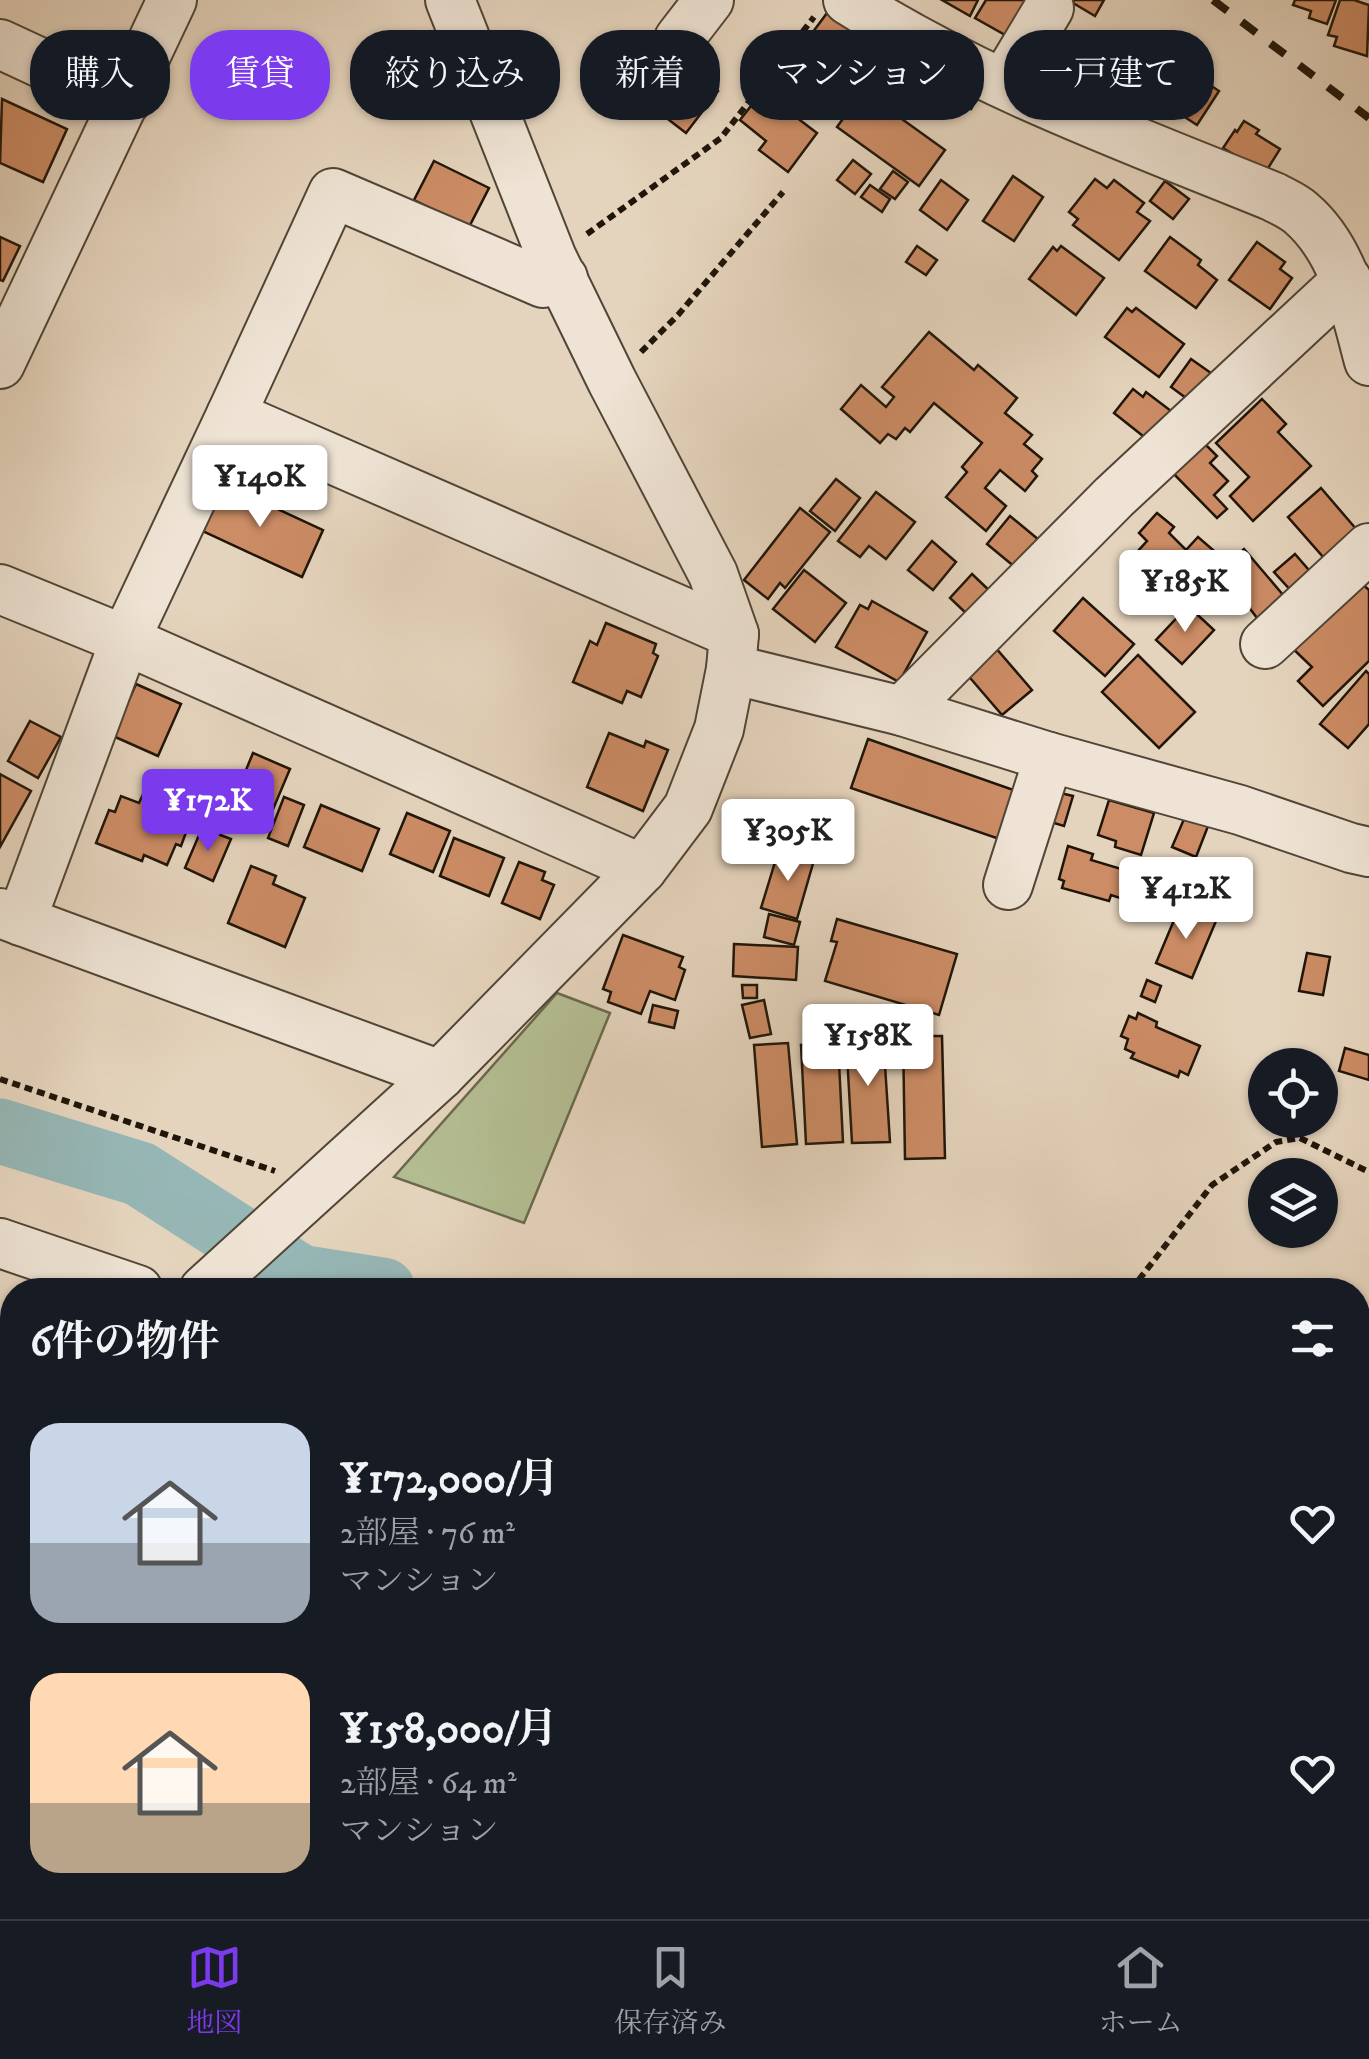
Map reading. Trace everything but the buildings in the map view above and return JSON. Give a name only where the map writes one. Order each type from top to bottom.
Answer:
[{"type":"street","points":[[158,30],[172,0]]},
{"type":"street","points":[[686,30],[709,0]]},
{"type":"street","points":[[218,1278],[440,1075],[642,869],[688,808],[719,729],[732,651],[713,574],[557,268],[443,5]]},
{"type":"street","points":[[831,8],[906,16],[1004,83]]},
{"type":"street","points":[[1036,30],[1049,8]]},
{"type":"street","points":[[0,44],[30,58]]},
{"type":"street","points":[[0,364],[12,309],[115,120]]},
{"type":"street","points":[[1085,120],[1274,196],[1300,212],[1320,234],[1347,280],[1369,362]]},
{"type":"street","points":[[440,1075],[11,917],[125,640],[333,193],[543,283],[557,268]]},
{"type":"street","points":[[902,712],[1114,497],[1347,280]]},
{"type":"street","points":[[231,416],[732,651],[902,712],[1240,810],[1369,852]]},
{"type":"street","points":[[1265,644],[1369,548]]},
{"type":"street","points":[[0,589],[125,640],[642,869]]},
{"type":"street","points":[[1008,886],[1049,757]]},
{"type":"street","points":[[0,1243],[103,1278]]},
{"type":"path","points":[[557,268],[721,138],[831,8]]},
{"type":"path","points":[[612,380],[678,315],[783,192]]},
{"type":"path","points":[[0,1079],[314,1190]]},
{"type":"path","points":[[1140,1278],[1212,1185],[1276,1142],[1300,1138],[1369,1172]]},
{"type":"green space","points":[[557,993],[610,1013],[524,1223],[394,1177]]},
{"type":"waterway","points":[[0,1131],[140,1174],[306,1278]]},
{"type":"railway","points":[[1213,0],[1369,118]]}]
